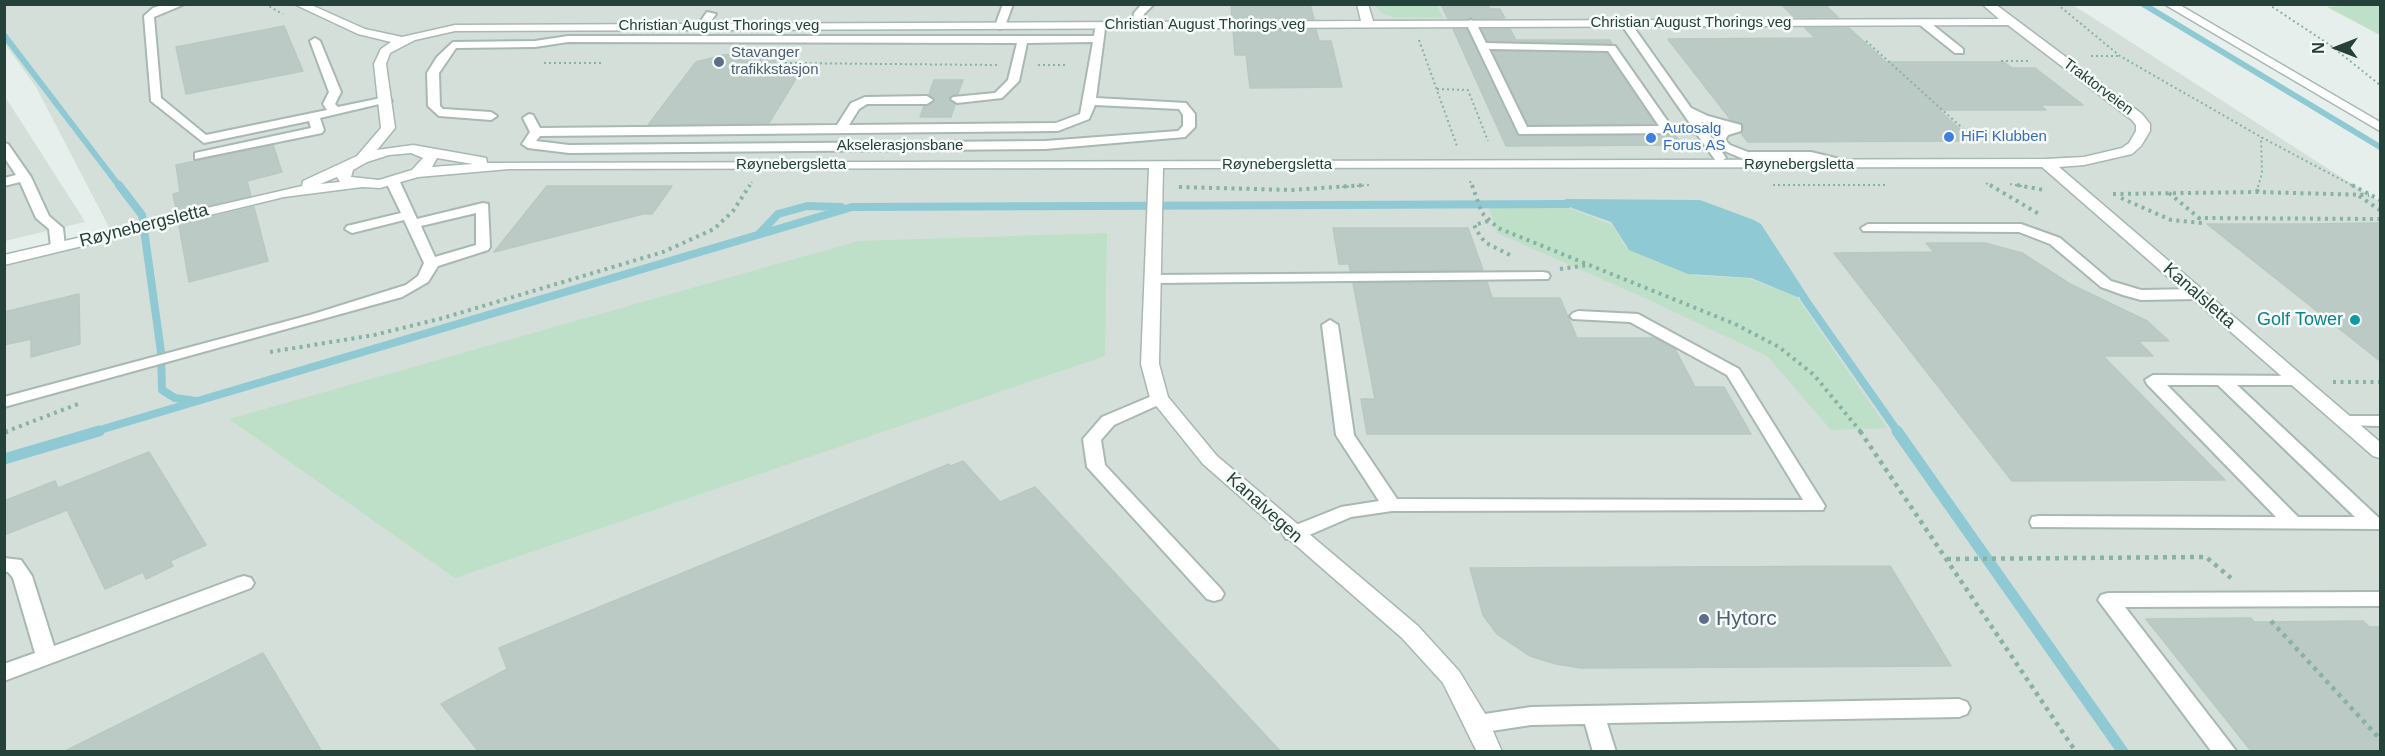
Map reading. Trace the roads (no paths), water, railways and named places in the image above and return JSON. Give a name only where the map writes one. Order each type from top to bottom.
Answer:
[{"type":"street","points":[[299,4],[362,32],[401,40]]},
{"type":"street","points":[[1362,4],[1368,24]]},
{"type":"street","name":"Traktorveien","points":[[1987,4],[2127,108],[2143,124],[2138,141],[2127,151],[2085,161],[2046,163]]},
{"type":"street","points":[[2169,4],[2380,127]]},
{"type":"street","points":[[2184,4],[2226,36]]},
{"type":"street","name":"Christian August Thorings veg","points":[[401,40],[442,30],[472,27],[2011,22]]},
{"type":"street","points":[[362,159],[388,128],[380,64],[382,57],[391,46],[401,40]]},
{"type":"street","points":[[388,128],[419,151],[430,156],[430,162],[417,173]]},
{"type":"street","name":"Røynebergsletta","points":[[284,193],[347,168],[362,159],[388,151],[419,151],[509,165]]},
{"type":"street","name":"Røynebergsletta","points":[[4,260],[284,193],[393,182],[417,173],[509,165],[2046,163]]},
{"type":"street","name":"Kanalsletta","points":[[2046,163],[2380,452]]},
{"type":"street","name":"Kanalvegen","points":[[1156,165],[1150,364],[1159,398],[1210,460],[1293,534],[1410,632],[1451,677],[1478,724],[1490,752]]},
{"type":"street","points":[[347,168],[345,178],[357,184]]},
{"type":"lane","points":[[180,4],[157,10],[149,16],[155,99],[204,139],[386,101]]},
{"type":"lane","points":[[1000,26],[1008,4]]},
{"type":"lane","points":[[1136,26],[1139,13],[1149,4]]},
{"type":"lane","points":[[702,26],[711,14]]},
{"type":"lane","points":[[1471,23],[1484,46],[1522,132],[1700,129]]},
{"type":"lane","points":[[1924,23],[1959,51]]},
{"type":"lane","points":[[1626,24],[1725,165]]},
{"type":"lane","points":[[529,118],[536,132],[1058,127],[1085,116],[1090,101],[1101,26]]},
{"type":"lane","points":[[957,99],[998,96],[1012,81],[1023,38]]},
{"type":"lane","points":[[491,116],[439,112],[434,106],[434,73],[441,59],[453,45],[536,44],[568,39],[724,41],[1099,39]]},
{"type":"lane","points":[[315,41],[335,92],[329,104],[335,111]]},
{"type":"lane","points":[[1484,46],[1611,48],[1668,130]]},
{"type":"lane","points":[[841,130],[846,117],[865,101],[927,100]]},
{"type":"lane","name":"Akselerasjonsbane","points":[[536,132],[528,144],[569,148],[1045,144],[1159,137],[1180,134],[1189,127],[1189,114],[1182,106],[1090,101]]},
{"type":"lane","points":[[1688,111],[1704,119],[1737,128],[1722,133],[1719,141],[1725,148],[1746,156],[1811,156],[1848,165]]},
{"type":"lane","points":[[199,156],[318,130],[313,116]]},
{"type":"lane","points":[[4,147],[24,177],[43,218],[56,228],[58,248]]},
{"type":"lane","points":[[4,183],[24,177]]},
{"type":"lane","points":[[393,182],[431,262]]},
{"type":"lane","points":[[4,402],[397,294],[423,279],[431,262],[483,247],[483,207],[352,229]]},
{"type":"lane","points":[[1868,228],[2021,228],[2055,241],[2106,284],[2140,295],[2197,294]]},
{"type":"lane","points":[[1153,279],[1543,276]]},
{"type":"lane","points":[[1293,534],[1348,511],[1392,505],[1815,506],[1733,372],[1633,317],[1578,316]]},
{"type":"lane","points":[[1330,325],[1345,435],[1354,452],[1392,505]]},
{"type":"lane","points":[[2293,523],[2153,380],[2296,380]]},
{"type":"lane","points":[[2039,522],[2373,524],[2222,380]]},
{"type":"lane","points":[[1159,398],[1108,421],[1092,439],[1096,467],[1214,594]]},
{"type":"lane","points":[[2345,421],[2380,421]]},
{"type":"lane","points":[[4,565],[14,565],[22,576],[47,657]]},
{"type":"lane","points":[[4,673],[244,583]]},
{"type":"lane","points":[[2226,752],[2108,600],[2380,599]]},
{"type":"lane","points":[[1478,724],[1531,716],[1959,708]]},
{"type":"lane","points":[[1593,715],[1605,752]]},
{"type":"water","points":[[1565,199],[1700,200],[1754,220],[1761,224],[1809,298],[1797,297],[1751,278],[1688,274],[1629,250],[1611,222],[1572,208]]},
{"type":"waterway","points":[[2143,4],[2380,147]]},
{"type":"waterway","points":[[4,35],[120,187]]},
{"type":"waterway","points":[[119,185],[142,215],[161,352],[162,390],[175,398],[196,401]]},
{"type":"waterway","points":[[93,432],[852,207],[1568,204]]},
{"type":"waterway","points":[[759,234],[778,214],[807,206],[841,207]]},
{"type":"waterway","points":[[1804,298],[1898,432]]},
{"type":"waterway","points":[[4,459],[99,431]]},
{"type":"waterway","points":[[1897,431],[2123,752]]},
{"type":"place","name":"Stavanger trafikkstasjon","points":[[719,62]]},
{"type":"place","name":"HiFi Klubben","points":[[1949,137]]},
{"type":"place","name":"Autosalg Forus AS","points":[[1651,138]]},
{"type":"place","name":"Golf Tower","points":[[2355,320]]},
{"type":"place","name":"Hytorc","points":[[1704,619]]}]
